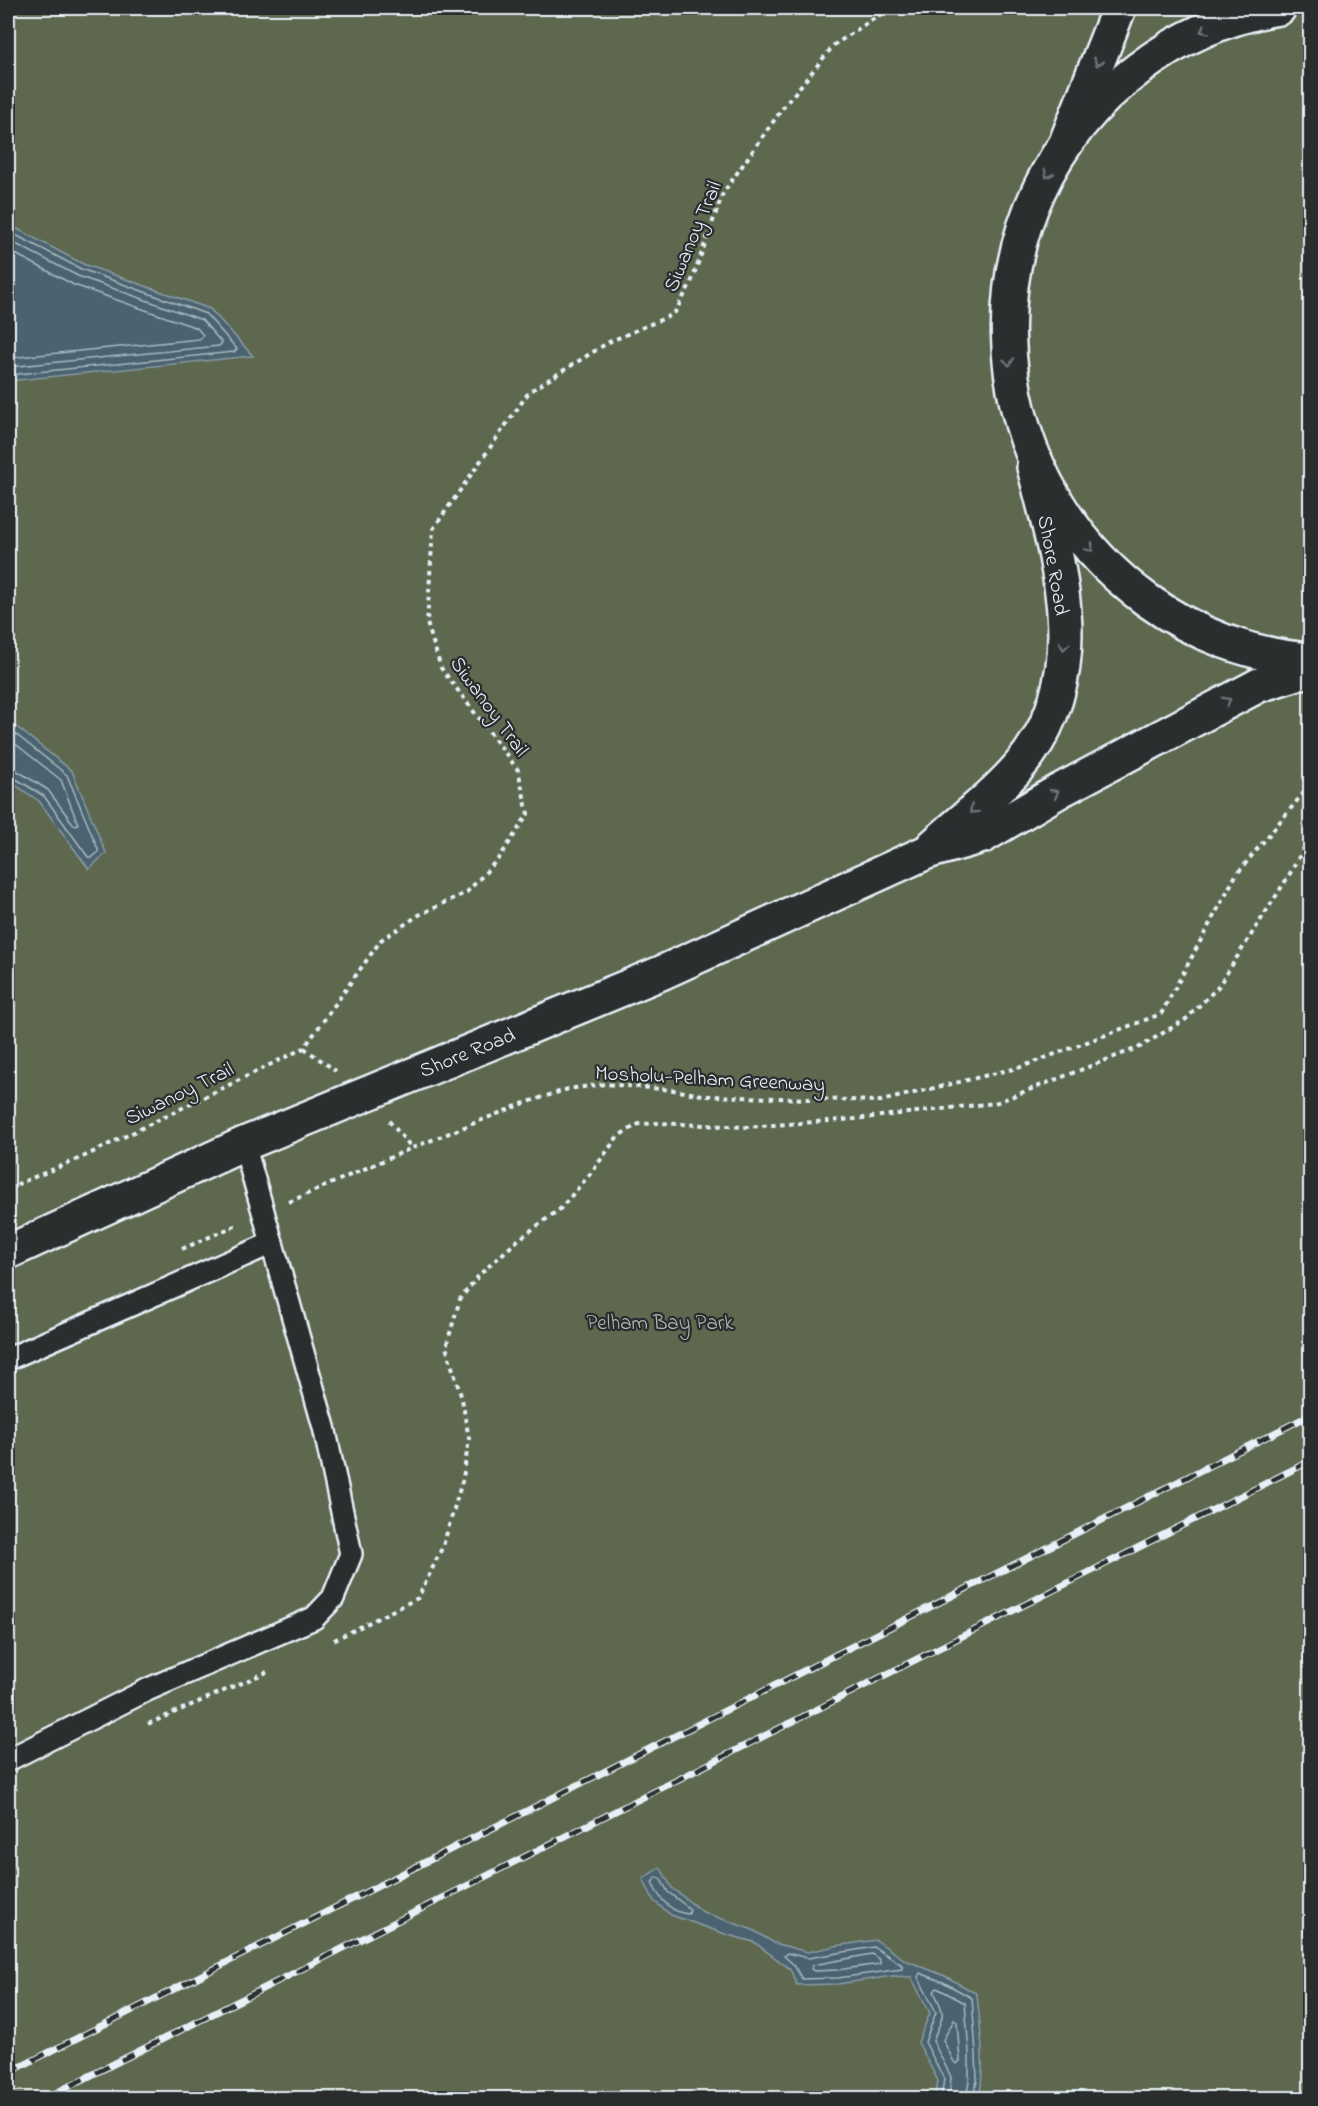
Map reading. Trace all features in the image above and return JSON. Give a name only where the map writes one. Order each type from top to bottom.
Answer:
[{"type":"main road","points":[[1064,146],[1119,8]]},
{"type":"main road","points":[[1280,8],[1235,18],[1207,28],[1151,59],[1125,79],[1083,120],[1048,172],[1033,203],[1022,235],[1008,313],[1008,348],[1012,384],[1028,445],[1054,499],[1070,524],[1111,571],[1159,608],[1215,637],[1244,648],[1311,660]]},
{"type":"main road","name":"Shore Road","points":[[927,852],[1013,774],[1030,753],[1052,711],[1057,694],[1066,634],[1063,592],[1054,543],[1028,445]]},
{"type":"main road","name":"Shore Road","points":[[8,1252],[244,1144],[661,973],[927,852],[982,836],[1059,791],[1259,685],[1311,669]]},
{"type":"lane","points":[[8,1760],[149,1689],[314,1618],[333,1598],[351,1554],[324,1427],[244,1144]]},
{"type":"lane","points":[[8,1359],[272,1243]]},
{"type":"path","name":"Siwanoy Trail","points":[[8,1188],[83,1157],[304,1048],[381,940],[419,915],[467,892],[500,857],[528,814],[518,770],[441,668],[427,623],[433,529],[529,392],[609,342],[674,314],[691,283],[723,193],[785,105],[834,45],[890,8]]},
{"type":"path","name":"Mosholu-Pelham Greenway","points":[[412,1148],[522,1104],[568,1089],[605,1084],[673,1090],[708,1096],[882,1101],[1021,1067],[1161,1014],[1236,875],[1311,785]]},
{"type":"path","points":[[326,1644],[418,1598],[443,1546],[463,1478],[469,1439],[462,1399],[446,1347],[460,1299],[480,1274],[510,1247],[560,1209],[591,1173],[618,1136],[639,1124],[758,1126],[855,1119],[995,1103],[1140,1047],[1186,1019],[1218,987],[1311,837]]},
{"type":"path","points":[[144,1726],[274,1669]]},
{"type":"path","points":[[8,1793],[18,1788]]},
{"type":"green space","name":"Pelham Bay Park","points":[[8,8],[1310,8],[1310,2098],[8,2098]]},
{"type":"water","points":[[8,224],[83,264],[210,309],[253,356],[8,381]]},
{"type":"water","points":[[8,720],[72,771],[106,853],[89,869],[39,801],[8,780]]},
{"type":"water","points":[[660,1867],[672,1888],[703,1912],[753,1930],[774,1943],[808,1952],[876,1940],[905,1960],[945,1976],[977,1994],[982,2059],[979,2098],[935,2098],[938,2081],[918,2042],[930,2013],[911,1977],[893,1976],[838,1984],[797,1985],[790,1969],[754,1942],[671,1915],[654,1901],[643,1879]]},
{"type":"railway","points":[[8,2073],[1310,1415]]},
{"type":"railway","points":[[46,2098],[1310,1461]]}]
